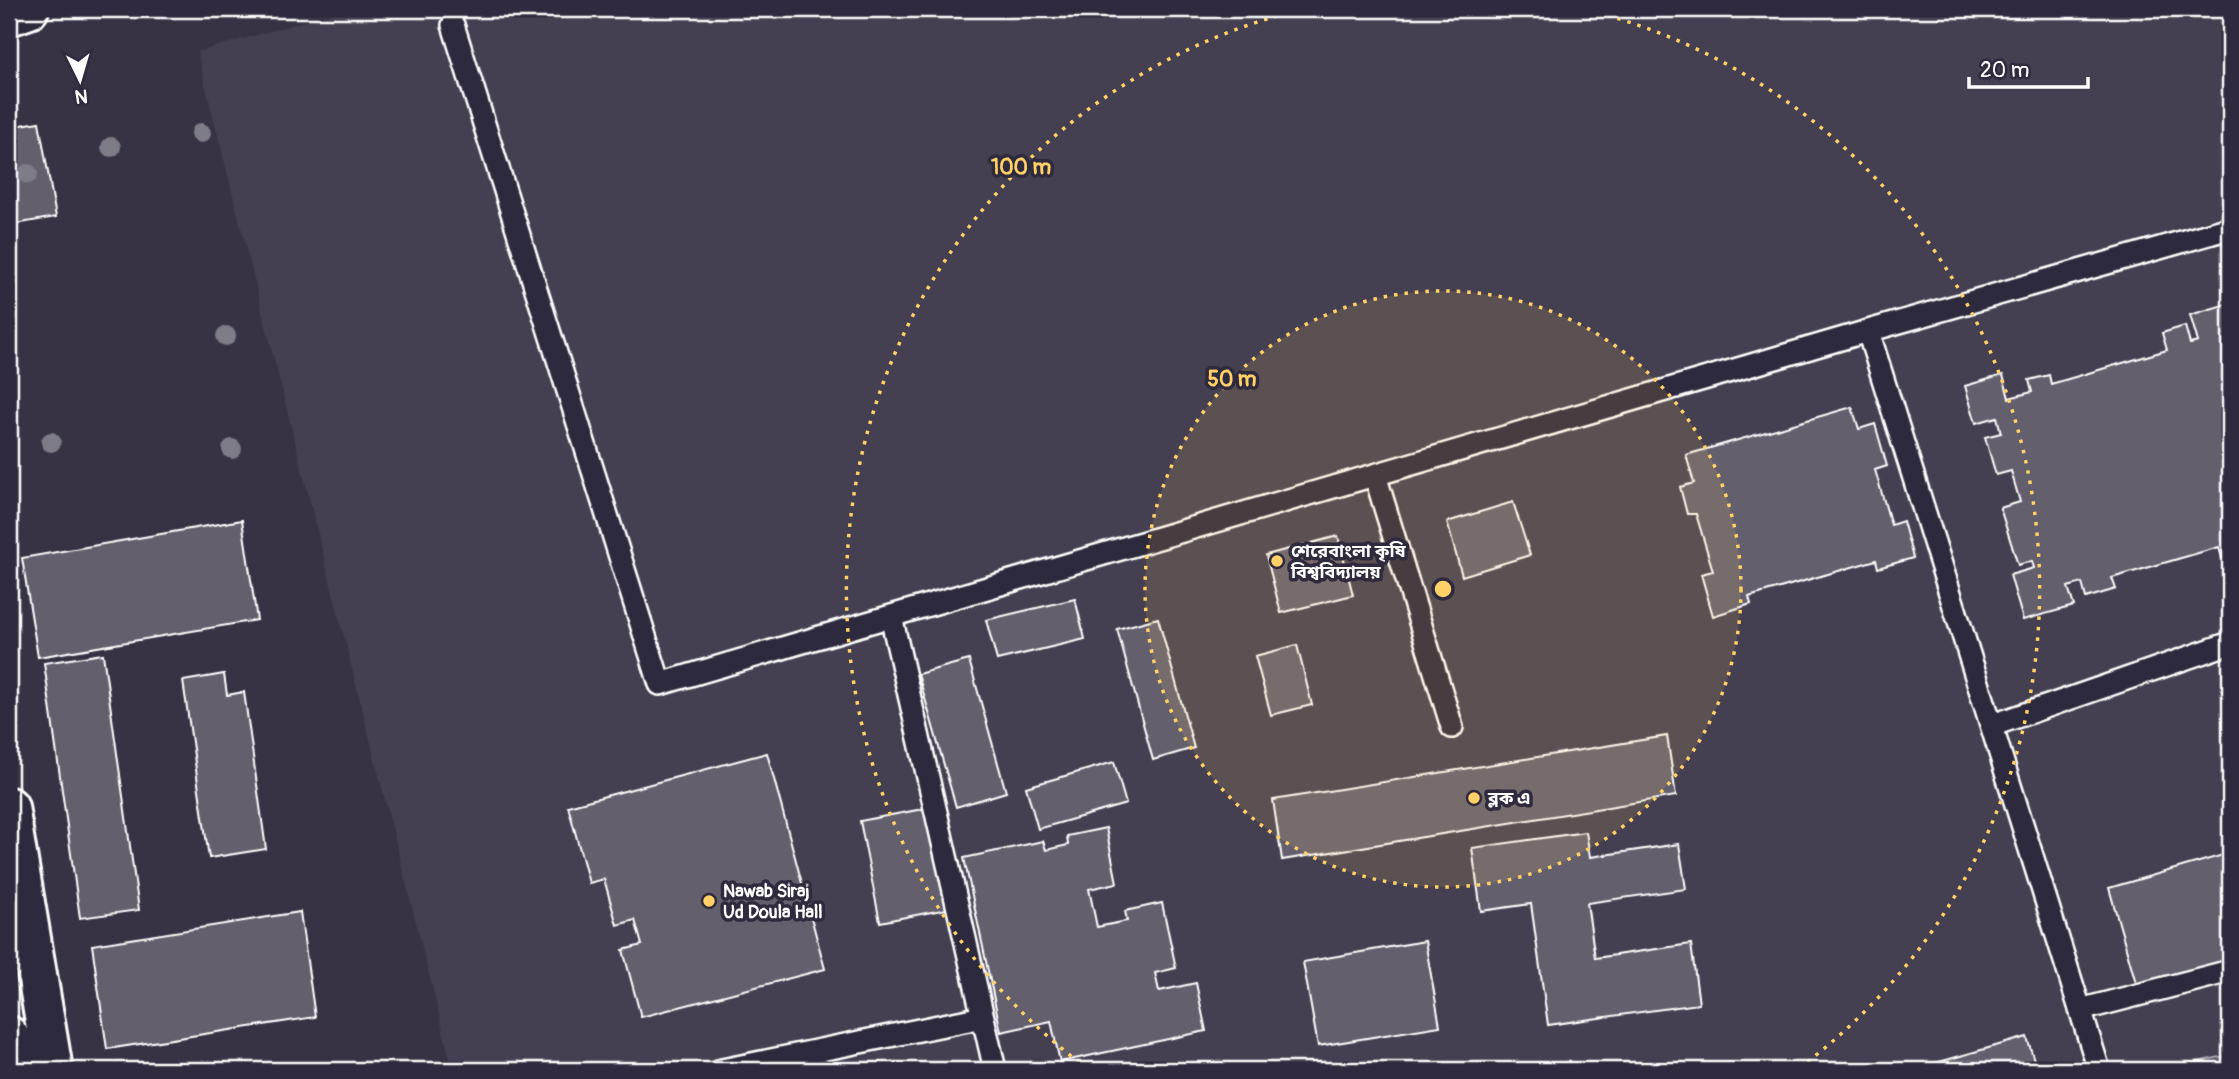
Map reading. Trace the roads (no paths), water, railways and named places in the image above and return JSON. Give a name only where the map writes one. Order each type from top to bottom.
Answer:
[{"type":"street","points":[[9,10],[29,9]]},
{"type":"street","points":[[9,16],[29,9]]},
{"type":"street","points":[[9,807],[53,1070]]},
{"type":"street","points":[[9,1036],[15,1070]]},
{"type":"lane","points":[[453,25],[660,684],[2230,228]]},
{"type":"lane","points":[[1868,331],[2099,1070]]},
{"type":"lane","points":[[1376,475],[1452,727]]},
{"type":"lane","points":[[891,616],[995,1070]]},
{"type":"lane","points":[[1993,724],[2230,643]]},
{"type":"lane","points":[[2080,1010],[2230,971]]},
{"type":"lane","points":[[722,1070],[983,1017]]},
{"type":"place","name":"শেরেবাংলা কৃষি বিশ্ববিদ্যালয়","points":[[1277,561]]},
{"type":"place","name":"ব্লক এ","points":[[1474,798]]},
{"type":"place","name":"Nawab Siraj Ud Doula Hall","points":[[709,901]]}]
